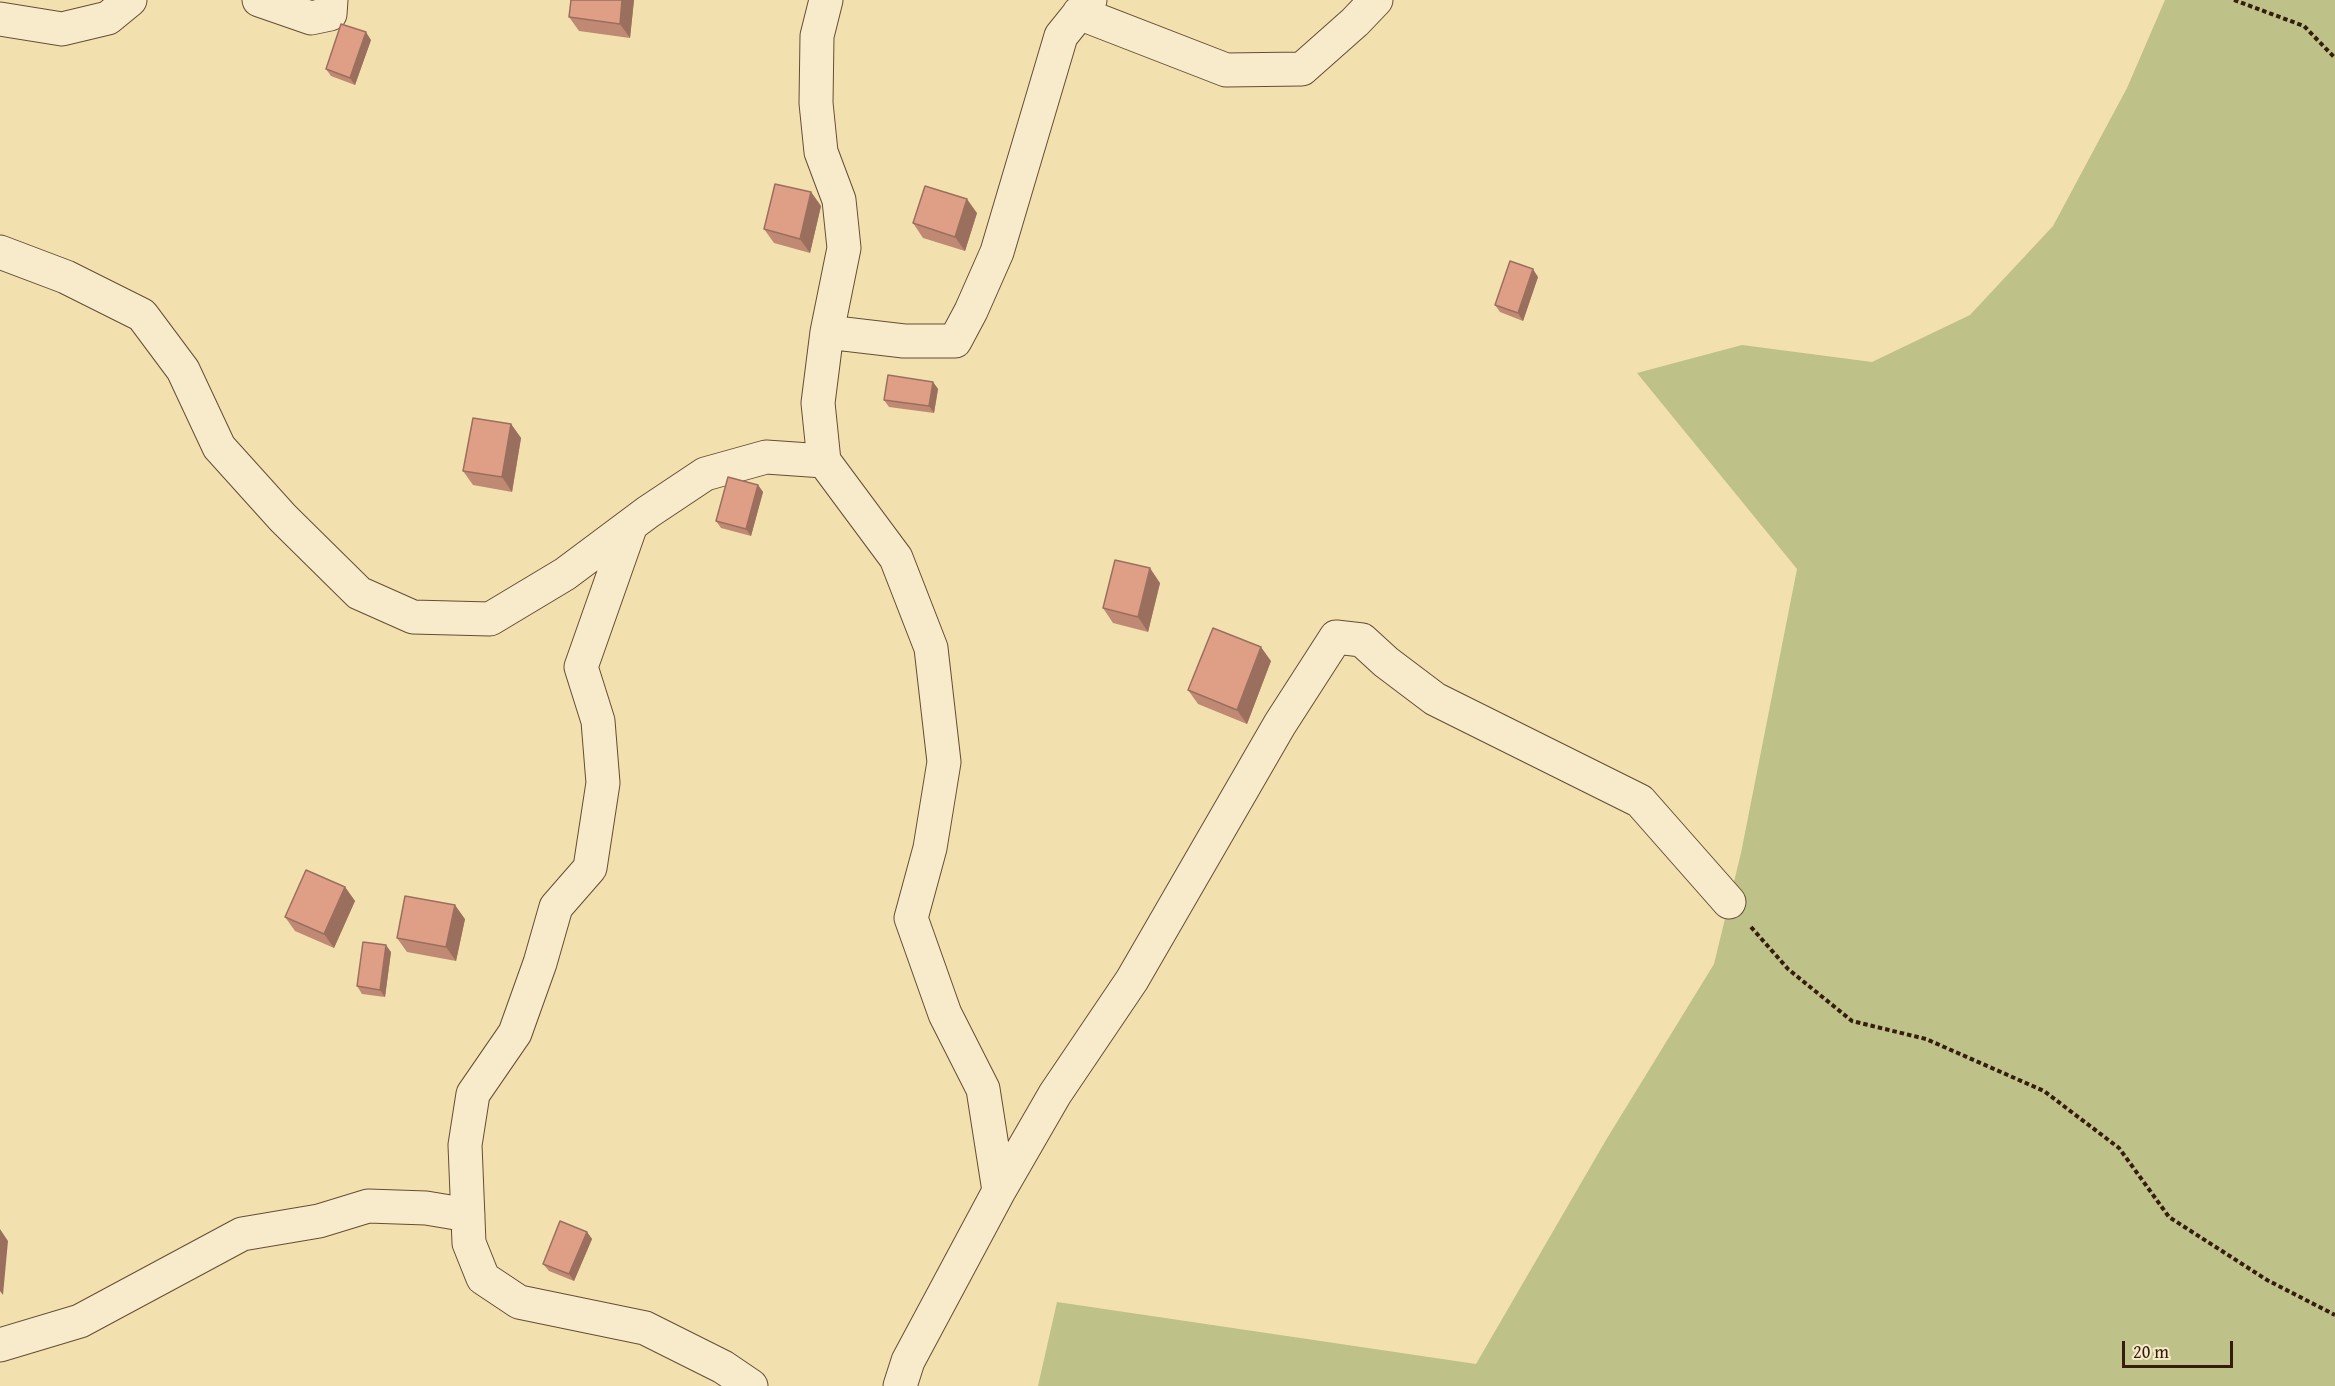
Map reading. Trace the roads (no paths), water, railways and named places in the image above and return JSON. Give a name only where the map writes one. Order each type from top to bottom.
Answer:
[{"type":"street","points":[[0,19],[62,29],[108,18],[130,0]]},
{"type":"street","points":[[259,0],[311,18],[330,14],[331,0]]},
{"type":"street","points":[[826,0],[817,36],[816,103],[821,152],[839,200],[844,248],[827,332],[818,403],[824,461],[896,558],[931,648],[944,762],[930,848],[911,918],[945,1014],[983,1089],[999,1191]]},
{"type":"street","points":[[827,332],[904,341],[955,340],[997,252],[1061,36],[1084,6],[1226,70],[1302,69],[1376,0]]},
{"type":"street","points":[[0,252],[66,277],[142,315],[183,369],[219,447],[235,465],[283,518],[359,593],[413,617],[490,619],[565,574],[705,474],[766,457],[824,461]]},
{"type":"street","points":[[631,525],[581,667],[598,721],[603,783],[590,868],[556,907],[540,963],[515,1033],[473,1094],[465,1145],[469,1243],[483,1278],[519,1302],[645,1328],[723,1367],[752,1386]]},
{"type":"street","points":[[900,1386],[908,1361],[999,1191],[1055,1094],[1132,980],[1280,724],[1336,637],[1362,640],[1386,662],[1435,699],[1640,801],[1729,902]]},
{"type":"street","points":[[0,1345],[80,1321],[242,1234],[319,1221],[368,1206],[426,1208],[468,1215]]}]
